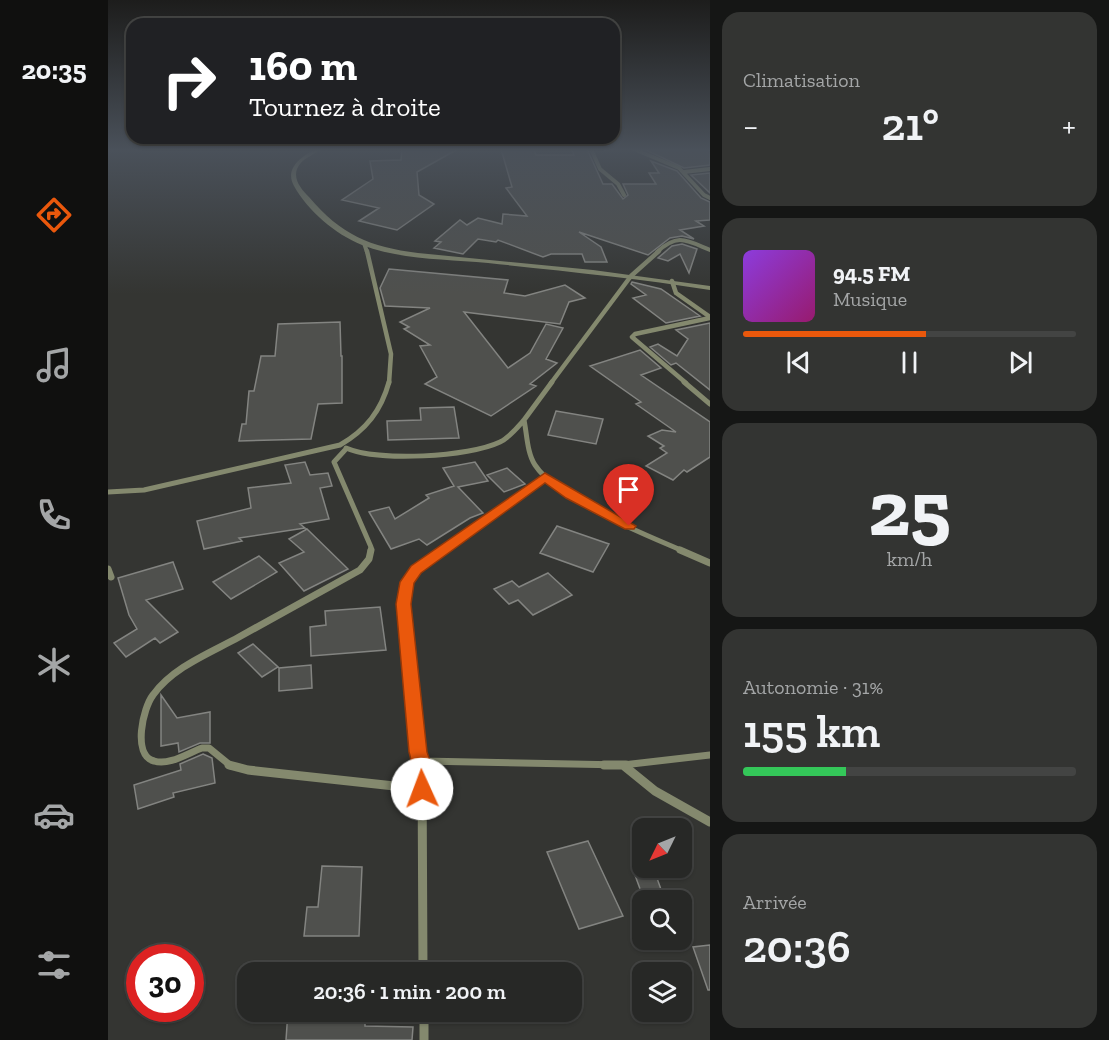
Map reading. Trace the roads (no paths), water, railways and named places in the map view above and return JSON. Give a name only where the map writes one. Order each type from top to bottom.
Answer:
[{"type":"street","points":[[305,198],[332,227],[364,243],[443,257],[631,276],[710,288]]},
{"type":"street","points":[[108,492],[144,490],[346,446],[373,455],[458,453],[501,442],[524,420],[631,276],[672,240],[691,241],[710,250]]},
{"type":"street","points":[[364,243],[391,354],[392,369],[379,411],[334,462],[371,548],[369,560],[360,570],[177,671],[158,688],[149,701],[144,716],[141,744],[146,756],[153,761],[162,762],[202,748],[209,748],[232,767],[422,789]]},
{"type":"street","points":[[672,281],[676,293],[710,317]]},
{"type":"street","points":[[710,317],[635,334],[632,337],[710,404]]},
{"type":"street","points":[[524,420],[535,465],[545,477],[596,510],[710,563]]},
{"type":"street","points":[[423,962],[422,761],[418,752],[403,604],[407,582],[416,570],[545,477]]},
{"type":"street","points":[[108,569],[111,577]]},
{"type":"street","points":[[422,761],[623,765],[710,755]]},
{"type":"street","points":[[623,765],[655,791],[710,822]]},
{"type":"street","points":[[424,1022],[424,1040]]}]
